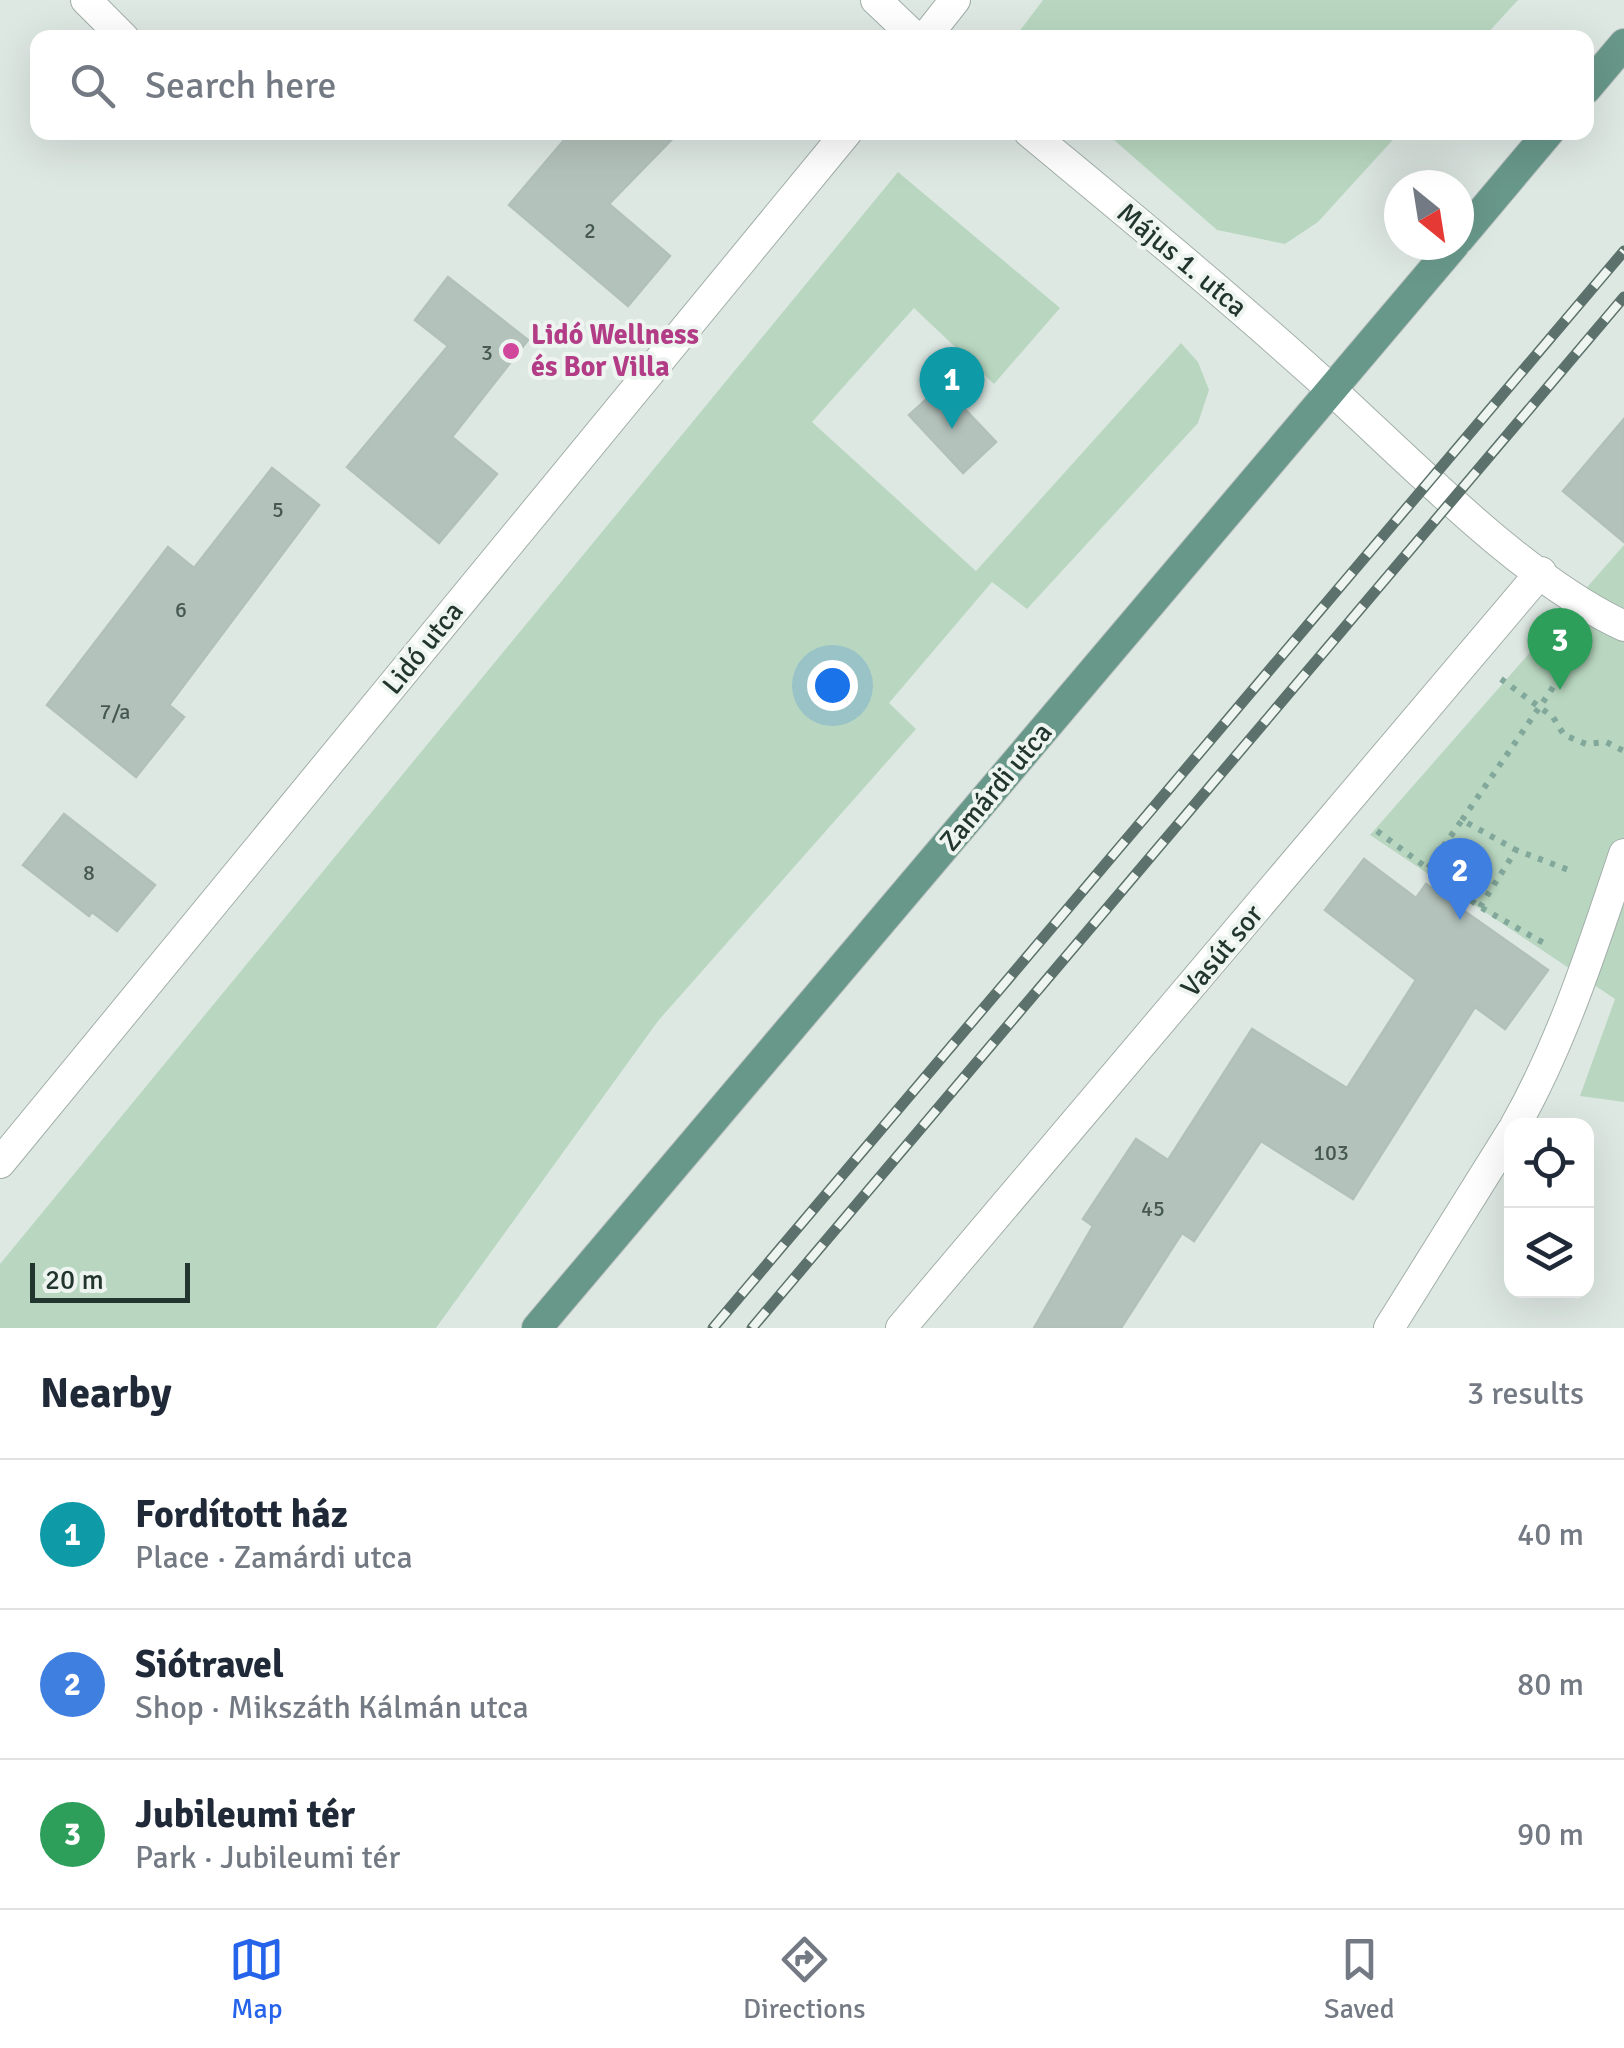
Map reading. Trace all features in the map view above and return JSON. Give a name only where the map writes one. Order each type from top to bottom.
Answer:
[{"type":"main road","points":[[1594,80],[1624,44]]},
{"type":"main road","name":"Zamárdi utca","points":[[1474,222],[1543,140]]},
{"type":"main road","name":"Zamárdi utca","points":[[537,1328],[1442,260]]},
{"type":"street","points":[[86,0],[116,30]]},
{"type":"street","points":[[876,0],[908,30]]},
{"type":"street","points":[[931,30],[955,0]]},
{"type":"street","name":"Lidó utca","points":[[0,1164],[840,140]]},
{"type":"street","name":"Május 1. utca","points":[[1038,140],[1332,390],[1430,482],[1541,572],[1613,621]]},
{"type":"street","name":"Vasút sor","points":[[901,1328],[1541,572]]},
{"type":"street","points":[[1519,1118],[1533,1094],[1586,967],[1624,854]]},
{"type":"street","points":[[1389,1328],[1504,1143]]},
{"type":"path","points":[[1428,868],[1538,706],[1613,621]]},
{"type":"path","points":[[1472,658],[1552,716],[1564,735],[1586,744],[1606,742],[1624,751]]},
{"type":"path","points":[[1344,808],[1480,907],[1586,967]]},
{"type":"path","points":[[1462,820],[1516,850],[1613,887]]},
{"type":"path","points":[[1480,907],[1516,850]]},
{"type":"green space","points":[[1043,0],[1518,0],[1490,30],[1020,30]]},
{"type":"green space","points":[[1114,140],[1393,140],[1318,222],[1285,244],[1217,230]]},
{"type":"green space","points":[[898,172],[1060,308],[994,384],[914,308],[812,422],[976,571],[1181,343],[1198,362],[1209,390],[1198,423],[1027,609],[992,582],[889,703],[916,729],[658,1021],[436,1328],[0,1328],[0,1264]]},
{"type":"green space","points":[[1624,545],[1624,1102],[1580,1096],[1615,999],[1370,835]]},
{"type":"building","points":[[564,140],[671,140],[609,204],[670,256],[628,306],[509,205]]},
{"type":"building","points":[[448,277],[528,340],[452,437],[497,474],[439,543],[347,467],[448,346],[415,320]]},
{"type":"building","points":[[942,385],[996,442],[963,473],[909,415]]},
{"type":"building","points":[[1624,419],[1624,542],[1563,491]]},
{"type":"building","points":[[272,468],[319,505],[169,705],[184,717],[136,777],[47,705],[168,547],[194,568]]},
{"type":"building","points":[[64,814],[155,885],[117,931],[92,912],[89,916],[23,865]]},
{"type":"building","points":[[1364,859],[1416,898],[1426,884],[1548,970],[1505,1029],[1475,1007],[1353,1199],[1261,1141],[1194,1241],[1182,1233],[1121,1328],[1034,1328],[1093,1226],[1083,1219],[1136,1139],[1168,1160],[1252,1029],[1347,1088],[1416,980],[1325,910]]},
{"type":"railway","points":[[713,1328],[1624,251]]},
{"type":"railway","points":[[752,1328],[1624,297]]},
{"type":"place","name":"Lidó Wellness és Bor Villa","points":[[511,351]]},
{"type":"place","name":"Fordított ház","points":[[952,429]]},
{"type":"place","name":"Jubileumi tér","points":[[1560,690]]},
{"type":"place","name":"Siótravel","points":[[1460,920]]}]
